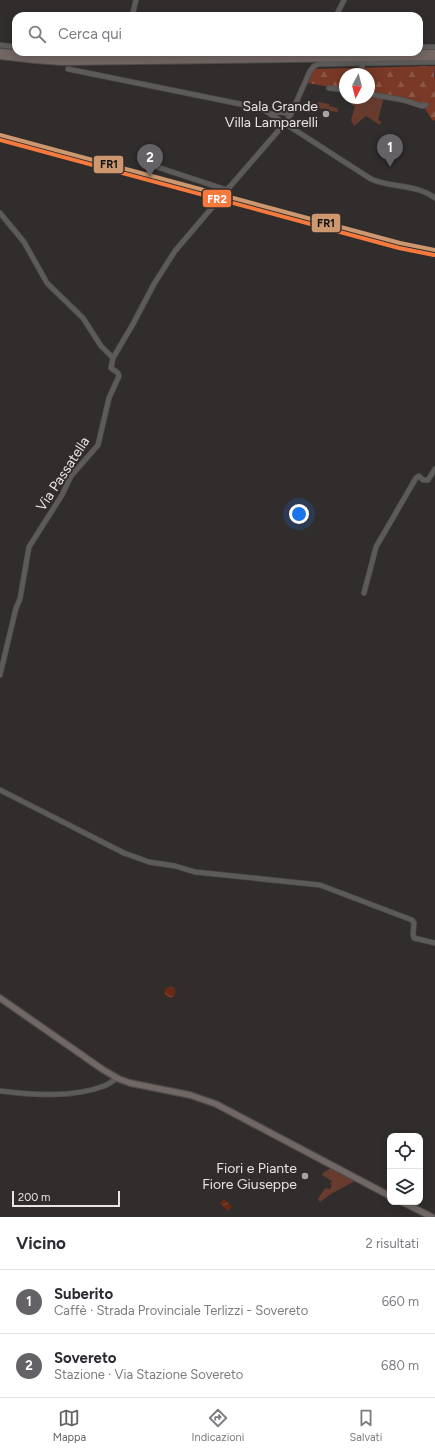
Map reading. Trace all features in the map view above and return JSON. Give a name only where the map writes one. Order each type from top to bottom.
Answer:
[{"type":"highway","points":[[0,52],[12,53]]},
{"type":"highway","points":[[423,53],[435,53]]},
{"type":"highway","points":[[0,56],[62,62],[435,57]]},
{"type":"highway","points":[[35,56],[166,56]]},
{"type":"main road","points":[[0,998],[102,1069],[118,1078],[148,1087],[190,1095],[216,1104],[387,1194]]},
{"type":"main road","points":[[408,1205],[432,1217]]},
{"type":"street","points":[[133,12],[136,0]]},
{"type":"street","points":[[338,12],[344,0]]},
{"type":"street","points":[[0,45],[12,46]]},
{"type":"street","points":[[423,47],[435,47]]},
{"type":"street","points":[[0,213],[24,242],[47,283],[83,318],[102,346],[113,358],[154,284],[175,251],[285,123],[291,114],[310,71],[314,66],[319,64],[435,62]]},
{"type":"street","points":[[362,68],[363,64]]},
{"type":"street","points":[[68,69],[255,106],[271,114],[370,179],[380,183],[419,190],[430,194],[435,198]]},
{"type":"street","points":[[329,88],[339,89]]},
{"type":"street","points":[[375,95],[403,100],[422,106],[426,105]]},
{"type":"street","points":[[271,114],[279,112],[291,114]]},
{"type":"street","points":[[148,164],[227,190]]},
{"type":"street","name":"Via Passatella","points":[[0,675],[16,608],[20,600],[29,547],[62,495],[72,476],[98,445],[109,398],[119,376],[111,368],[113,358]]},
{"type":"street","points":[[364,593],[376,546],[416,478],[419,476],[423,480],[428,480],[435,469]]},
{"type":"street","points":[[0,790],[124,853],[138,858],[195,872],[322,885],[412,920],[414,924],[414,938],[435,943]]},
{"type":"street","points":[[0,1091],[26,1094],[49,1094],[83,1091],[104,1086],[118,1078]]},
{"type":"green space","points":[[435,66],[435,120],[433,121],[425,109],[417,105],[375,95],[375,68],[354,68]]},
{"type":"green space","points":[[339,68],[339,89],[308,83],[314,69]]},
{"type":"green space","points":[[375,95],[384,97],[378,120],[381,121],[380,125],[366,116],[354,126],[351,120],[355,106],[352,105],[375,104]]},
{"type":"green space","points":[[318,102],[329,104],[329,106],[337,108],[338,112],[330,111],[329,109],[316,108]]},
{"type":"green space","points":[[331,1168],[355,1181],[331,1194],[320,1202],[318,1199],[325,1188],[330,1189],[332,1185],[330,1184],[332,1181],[322,1175]]},
{"type":"water","points":[[168,987],[172,987],[174,988],[174,996],[168,997],[165,994],[165,990]]},
{"type":"water","points":[[224,1199],[232,1207],[228,1211],[220,1203]]},
{"type":"transit line","name":"FR1","points":[[0,135],[400,243],[435,250]]},
{"type":"transit line","name":"FR2","points":[[0,140],[399,248],[434,255]]},
{"type":"place","name":"Sala Grande Villa Lamparelli","points":[[326,114]]},
{"type":"place","name":"Suberito","points":[[390,167]]},
{"type":"place","name":"Sovereto","points":[[150,177]]},
{"type":"place","name":"Fiori e Piante Fiore Giuseppe","points":[[305,1176]]}]
